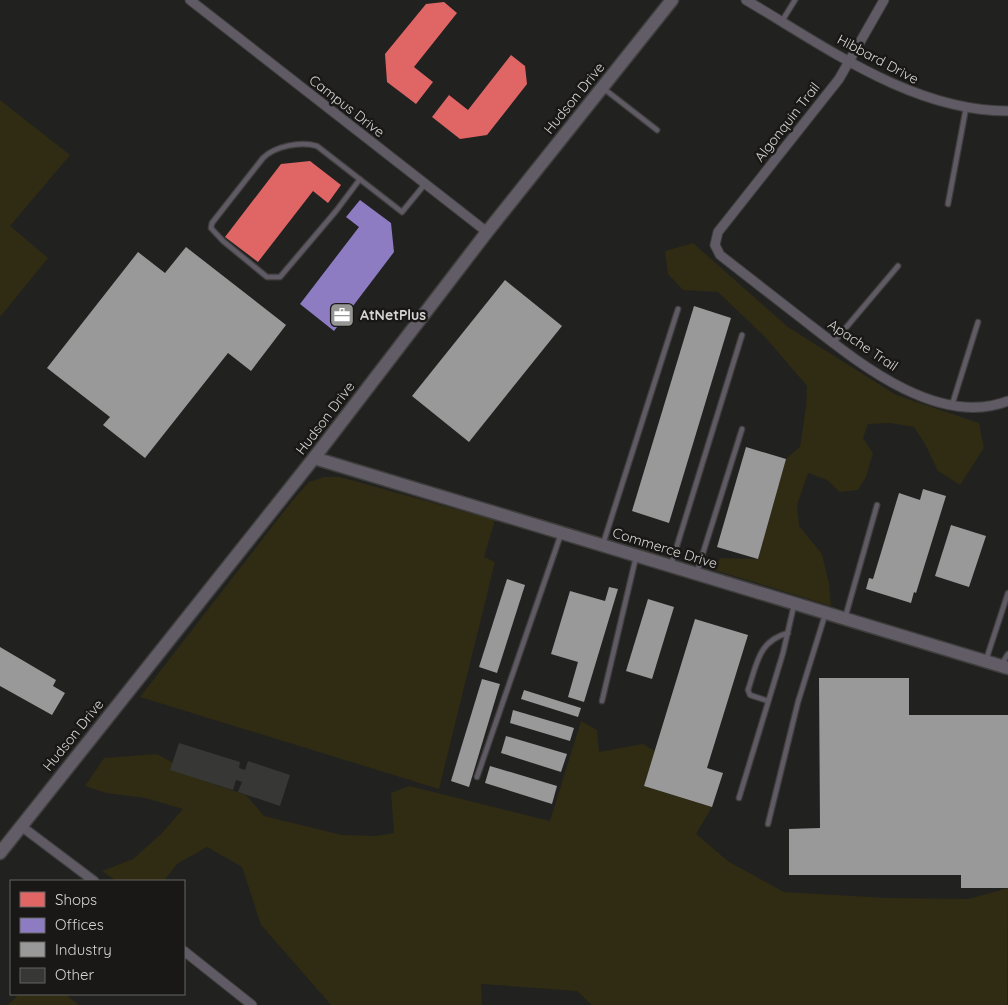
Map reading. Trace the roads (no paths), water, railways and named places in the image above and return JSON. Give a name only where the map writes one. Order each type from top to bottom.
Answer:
[{"type":"main road","name":"Hudson Drive","points":[[0,853],[314,458],[487,232],[672,0]]},
{"type":"main road","name":"Commerce Drive","points":[[314,458],[1004,667]]},
{"type":"street","name":"Campus Drive","points":[[190,0],[487,232]]},
{"type":"street","name":"Hibbard Drive","points":[[746,0],[851,61],[917,95],[966,108],[1008,111]]},
{"type":"street","name":"Algonquin Trail","points":[[723,256],[715,245],[718,232],[851,61],[884,0]]},
{"type":"street","name":"Apache Trail","points":[[723,256],[860,363],[898,385],[952,405],[985,407],[1008,401]]},
{"type":"street","points":[[21,826],[93,880]]},
{"type":"street","points":[[185,952],[252,1005]]},
{"type":"lane","points":[[782,21],[795,0]]},
{"type":"lane","points":[[601,88],[657,130]]},
{"type":"lane","points":[[948,204],[966,108]]},
{"type":"lane","points":[[360,179],[336,211],[280,277],[267,276],[223,241],[211,228],[212,223],[263,158],[270,152],[278,149],[303,144],[317,146],[360,179],[402,212],[425,184]]},
{"type":"lane","points":[[833,343],[898,266]]},
{"type":"lane","points":[[602,545],[678,309]]},
{"type":"lane","points":[[952,405],[978,322]]},
{"type":"lane","points":[[671,566],[742,335]]},
{"type":"lane","points":[[696,574],[742,429]]},
{"type":"lane","points":[[844,619],[877,505]]},
{"type":"lane","points":[[478,777],[561,533]]},
{"type":"lane","points":[[602,701],[636,555]]},
{"type":"lane","points":[[986,662],[1008,593]]},
{"type":"lane","points":[[739,798],[788,633],[794,604]]},
{"type":"lane","points":[[768,824],[798,702],[825,613]]},
{"type":"lane","points":[[768,701],[750,695],[748,690],[764,645],[776,636],[788,633]]},
{"type":"lane","points":[[1004,667],[1008,654]]},
{"type":"place","name":"AtNetPlus","points":[[342,315]]}]
